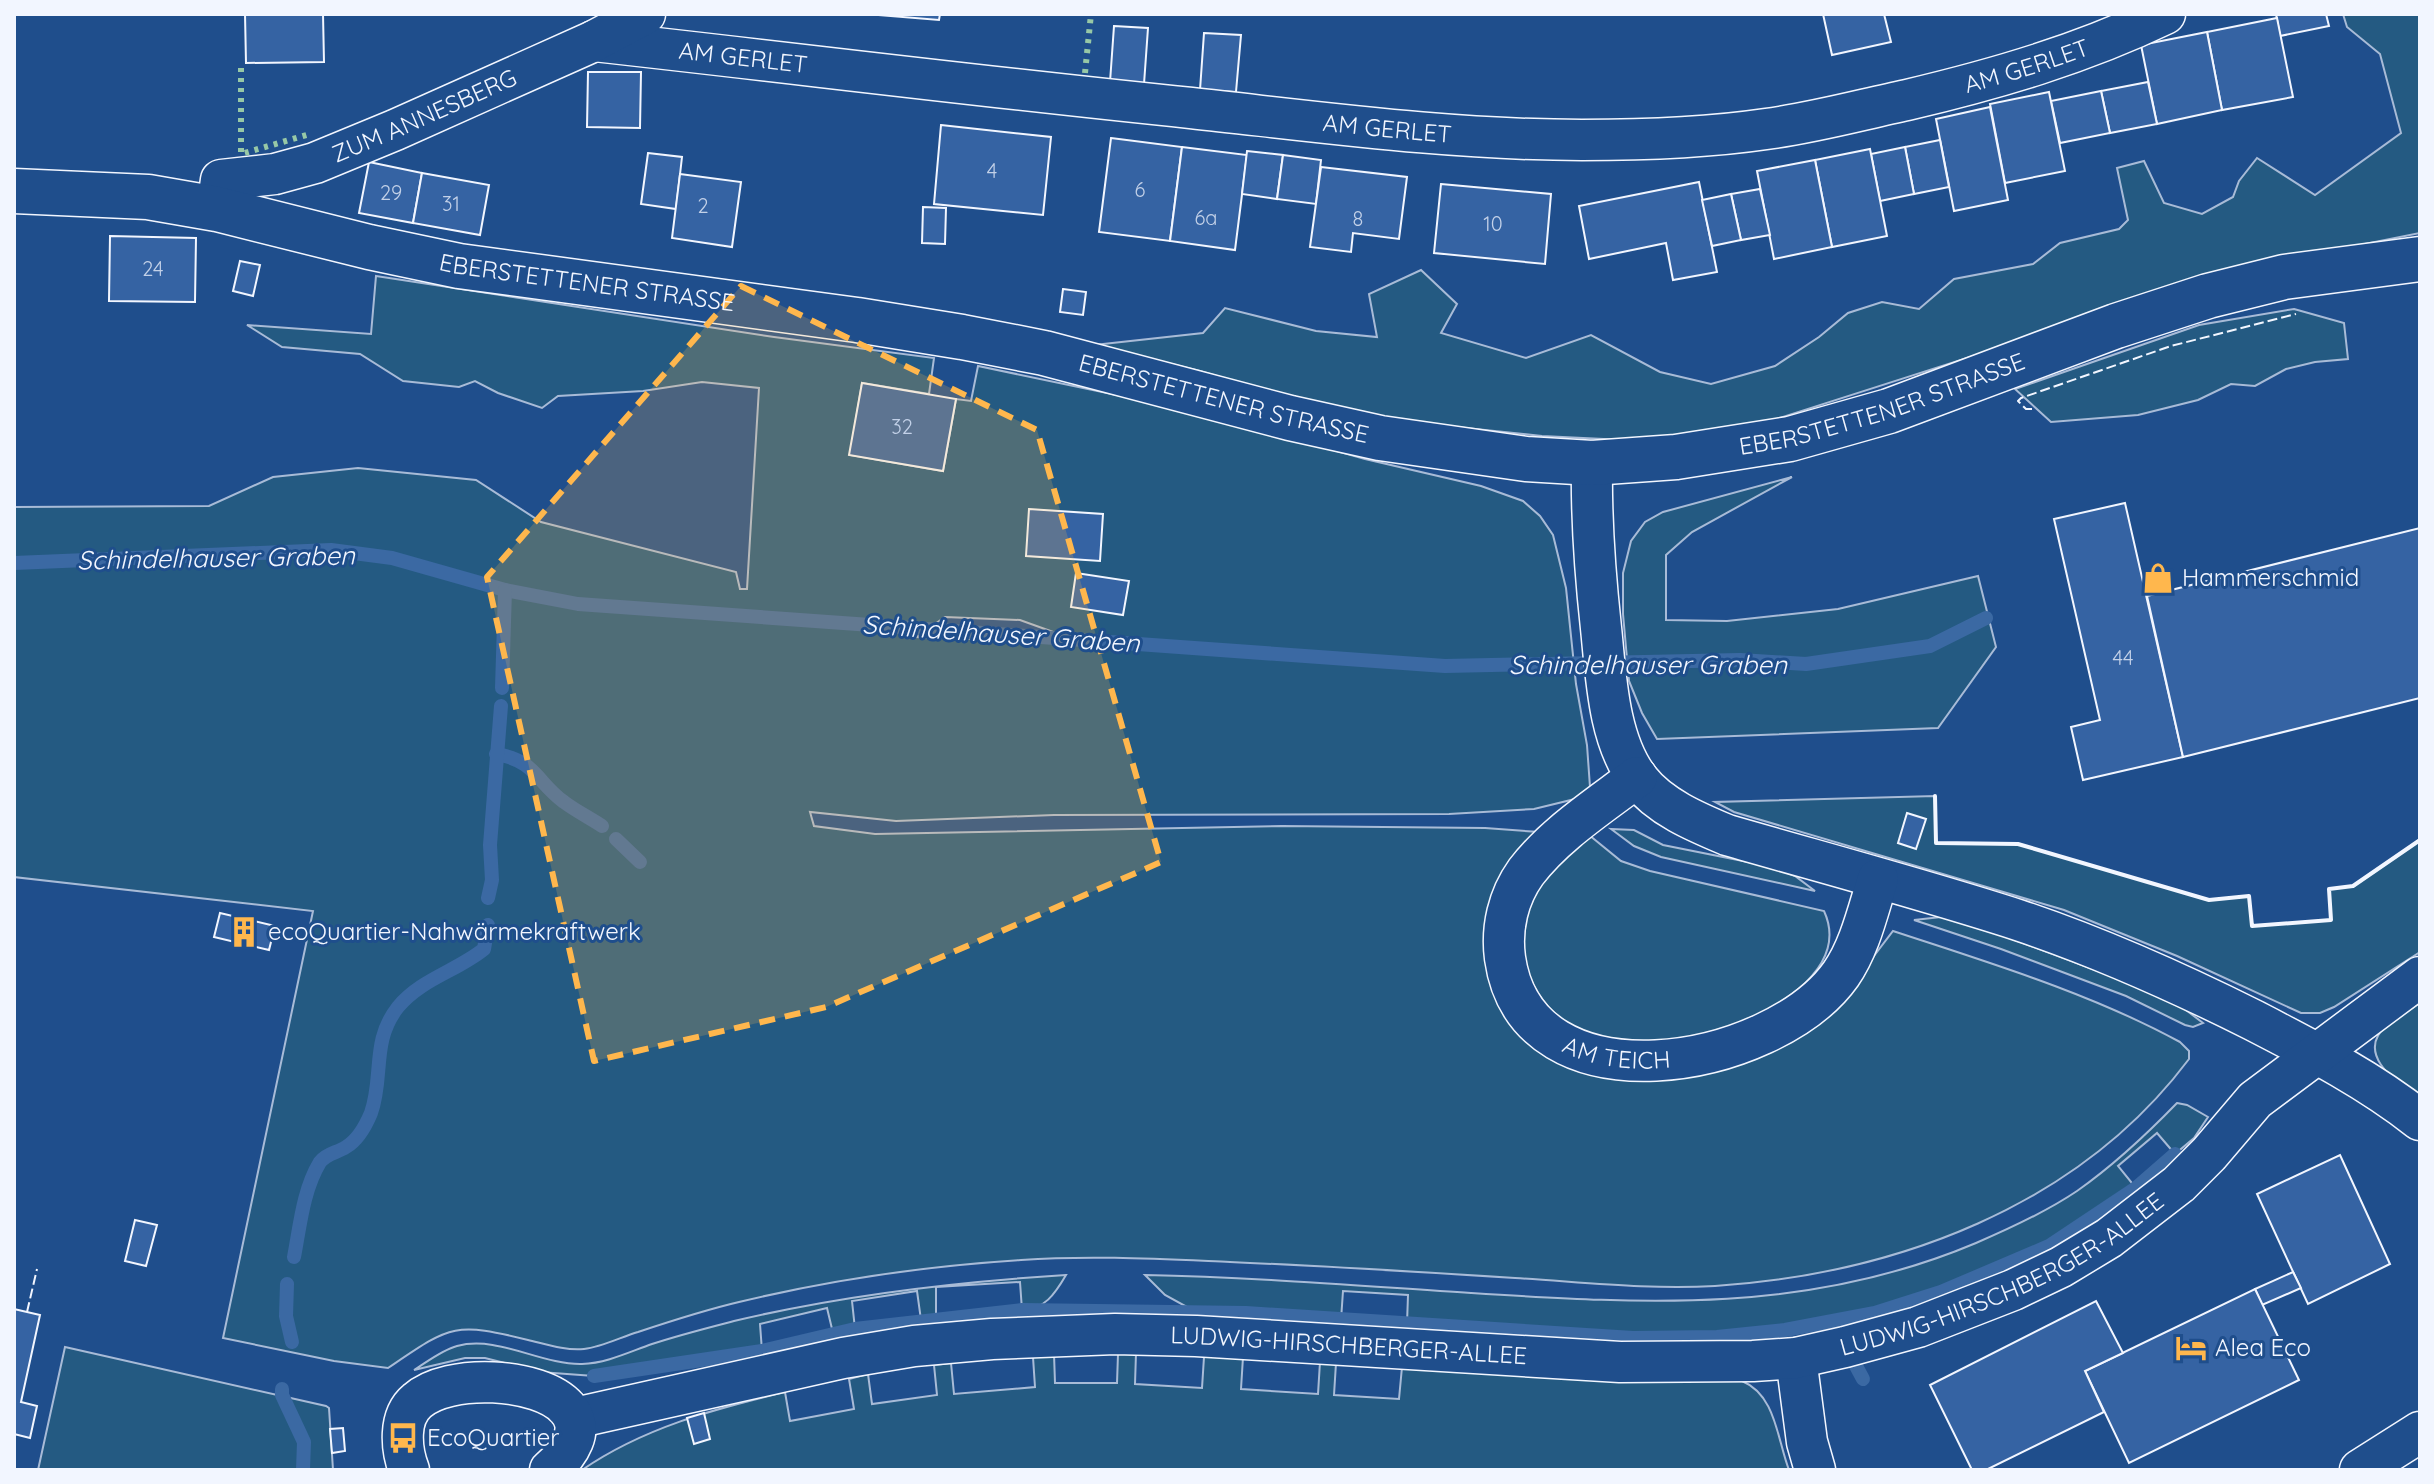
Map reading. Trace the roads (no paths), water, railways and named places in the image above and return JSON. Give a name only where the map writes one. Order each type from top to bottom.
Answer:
[{"type":"main road","name":"EBERSTETTENER STRASSE","points":[[14,191],[107,194],[217,209],[459,266],[962,337],[1044,353],[1290,418],[1380,438],[1526,459],[1592,463],[1676,457],[1790,439],[1889,411],[2102,331],[2208,296],[2284,277],[2420,259]]},
{"type":"street","name":"ZUM ANNESBERG","points":[[217,209],[221,180],[275,174],[315,163],[594,41],[645,14]]},
{"type":"street","name":"AM GERLET","points":[[594,41],[1399,130],[1513,139],[1585,140],[1713,136],[1770,129],[1850,113],[2004,77],[2110,39],[2165,14]]},
{"type":"street","points":[[1592,463],[1591,500],[1604,664],[1621,744],[1647,790],[1712,829],[2020,921],[2140,967],[2318,1053],[2420,1120]]},
{"type":"street","name":"AM TEICH","points":[[1637,777],[1585,817],[1533,865],[1512,896],[1505,921],[1505,956],[1515,992],[1528,1014],[1550,1035],[1576,1048],[1612,1059],[1645,1063],[1682,1060],[1746,1041],[1793,1017],[1824,995],[1842,973],[1878,879]]},
{"type":"street","name":"LUDWIG-HIRSCHBERGER-ALLEE","points":[[575,1418],[843,1358],[914,1346],[992,1339],[1115,1334],[1196,1336],[1620,1362],[1796,1358],[1918,1327],[1991,1300],[2061,1267],[2146,1212],[2209,1154],[2255,1100],[2420,977]]},
{"type":"street","points":[[1796,1358],[1807,1442],[1815,1470]]},
{"type":"street","points":[[409,1470],[403,1438],[409,1411],[416,1401],[443,1388],[476,1382],[519,1386],[558,1400],[575,1418],[576,1432],[572,1444],[550,1470]]},
{"type":"street","points":[[2360,1470],[2420,1432]]},
{"type":"waterway","name":"Schindelhauser Graben","points":[[14,563],[331,550],[392,558],[505,590],[578,604],[1445,666],[1740,660],[1806,664],[1930,646],[1986,618]]},
{"type":"waterway","points":[[502,688],[505,590]]},
{"type":"waterway","points":[[488,898],[492,880],[490,845],[501,706]]},
{"type":"waterway","points":[[496,754],[510,757],[528,767],[564,802],[602,826]]},
{"type":"waterway","points":[[616,839],[640,862]]},
{"type":"waterway","points":[[294,1257],[300,1221],[314,1173],[326,1157],[354,1140],[371,1113],[381,1046],[390,1020],[398,1007],[417,989],[484,949],[488,925]]},
{"type":"waterway","points":[[594,1376],[762,1351],[855,1329],[1022,1310],[1246,1313],[1633,1338],[1717,1337],[1785,1330],[1875,1313],[1941,1292],[2049,1246],[2136,1188],[2175,1154]]},
{"type":"waterway","points":[[287,1284],[286,1316],[292,1342]]},
{"type":"waterway","points":[[1848,1351],[1863,1379]]},
{"type":"waterway","points":[[282,1389],[304,1442],[303,1470]]},
{"type":"place","name":"Hammerschmid","points":[[2158,578]]},
{"type":"place","name":"ecoQuartier-Nahwärmekraftwerk","points":[[244,932]]},
{"type":"place","name":"Alea Eco","points":[[2191,1348]]},
{"type":"place","name":"EcoQuartier","points":[[403,1438]]}]
